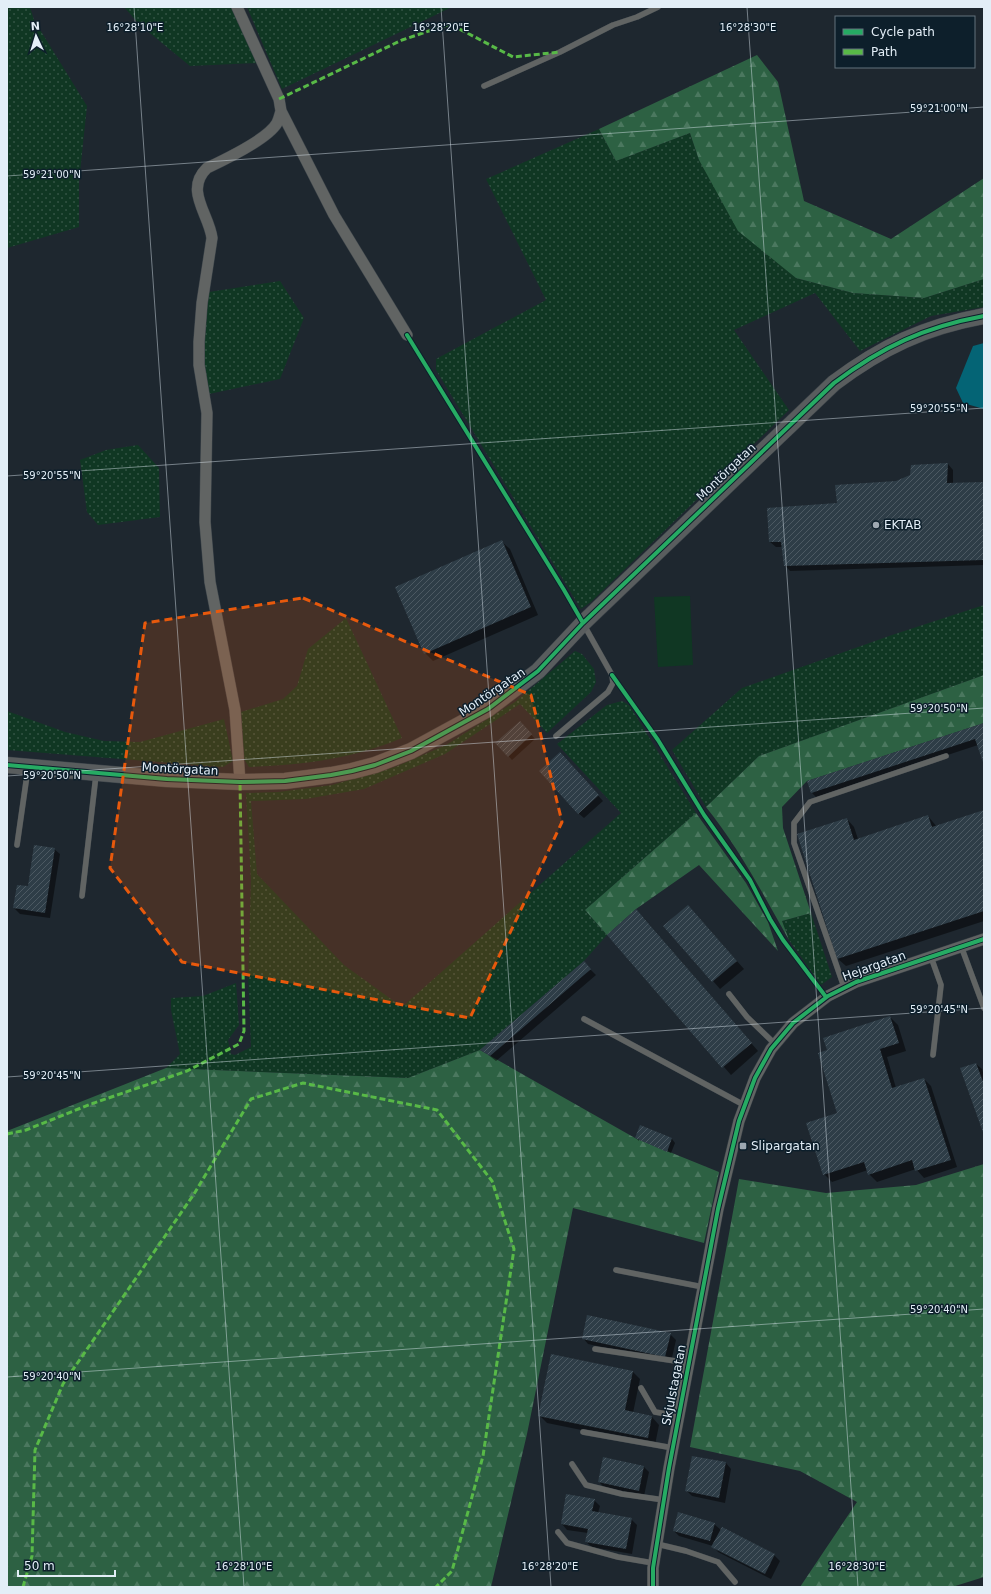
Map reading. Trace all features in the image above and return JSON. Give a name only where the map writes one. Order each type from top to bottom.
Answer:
[{"type":"street","points":[[237,7],[279,99],[281,110],[334,215],[407,335]]},
{"type":"street","points":[[240,782],[235,710],[210,582],[206,549],[205,515],[207,413],[199,365],[199,342],[203,297],[212,238],[211,229],[197,193],[197,183],[201,174],[207,168],[263,137],[272,130],[278,122],[281,110]]},
{"type":"street","name":"Montörgatan","points":[[7,765],[168,779],[240,782],[285,781],[331,775],[375,765],[411,751],[488,709],[514,691],[538,671],[583,624],[834,383],[874,356],[901,341],[945,324],[984,316]]},
{"type":"street","name":"Hejargatan","points":[[723,1188],[739,1121],[755,1078],[774,1044],[793,1023],[828,996],[844,987],[984,939]]},
{"type":"street","name":"Skjulstagatan","points":[[653,1587],[653,1563],[656,1544],[703,1287],[723,1188]]},
{"type":"lane","points":[[484,86],[560,52],[613,26],[658,7]]},
{"type":"lane","points":[[556,736],[608,692],[613,683],[612,675],[583,624]]},
{"type":"lane","points":[[844,987],[794,843],[794,823],[810,802],[946,756]]},
{"type":"lane","points":[[16,845],[28,768]]},
{"type":"lane","points":[[82,896],[97,773]]},
{"type":"lane","points":[[961,946],[984,1008]]},
{"type":"lane","points":[[931,956],[942,985],[933,1055]]},
{"type":"lane","points":[[728,994],[747,1017],[774,1044]]},
{"type":"lane","points":[[584,1019],[744,1105]]},
{"type":"lane","points":[[616,1270],[703,1287]]},
{"type":"lane","points":[[596,1350],[689,1363]]},
{"type":"lane","points":[[642,1388],[655,1412],[679,1416]]},
{"type":"lane","points":[[583,1432],[673,1448]]},
{"type":"lane","points":[[572,1464],[586,1485],[622,1494],[664,1500]]},
{"type":"lane","points":[[558,1532],[567,1544],[618,1557],[653,1563]]},
{"type":"lane","points":[[656,1544],[686,1550],[718,1562],[735,1582]]},
{"type":"highlighted area","points":[[303,598],[531,695],[562,822],[470,1018],[182,962],[110,868],[145,623]]},
{"type":"green space","points":[[7,7],[30,7],[34,20],[87,106],[79,182],[79,227],[7,248]]},
{"type":"green space","points":[[124,7],[231,7],[257,63],[190,66],[140,25]]},
{"type":"green space","points":[[247,7],[452,7],[282,89]]},
{"type":"green space","points":[[757,55],[778,82],[804,201],[891,239],[984,178],[984,279],[924,298],[853,293],[796,278],[738,231],[699,160],[690,133],[616,161],[599,129]]},
{"type":"green space","points":[[599,129],[616,161],[690,133],[699,160],[796,278],[853,293],[924,298],[984,279],[984,307],[931,316],[860,351],[815,293],[734,330],[789,410],[591,602],[581,609],[436,370],[436,359],[546,300],[486,179]]},
{"type":"green space","points":[[280,281],[304,318],[280,379],[209,394],[204,364],[204,311],[209,292]]},
{"type":"green space","points":[[138,445],[159,468],[160,517],[98,525],[87,512],[80,460],[106,450]]},
{"type":"green space","points":[[690,596],[693,665],[658,667],[654,597]]},
{"type":"green space","points":[[984,605],[984,675],[759,756],[706,807],[672,750],[742,688],[892,635]]},
{"type":"green space","points":[[346,618],[402,738],[365,751],[327,760],[288,765],[249,767],[244,759],[241,712],[283,699],[297,686],[308,649]]},
{"type":"green space","points":[[575,651],[582,654],[594,669],[596,682],[591,692],[547,733],[520,704],[445,754],[364,789],[306,799],[251,801],[257,874],[344,965],[402,1007],[621,813],[557,744],[607,705],[622,701],[629,705],[696,813],[585,910],[607,935],[584,961],[480,1050],[408,1078],[166,1068],[180,1054],[171,1010],[171,998],[203,996],[236,983],[239,1025],[228,1040],[231,1054],[235,1055],[251,1047],[248,976],[251,880],[246,793],[278,792],[332,785],[395,767],[446,745],[515,702]]},
{"type":"green space","points":[[984,675],[984,723],[807,781],[782,807],[783,828],[811,913],[782,921],[789,940],[740,855],[706,807],[759,756]]},
{"type":"green space","points":[[7,711],[65,732],[104,741],[140,742],[224,719],[233,761],[223,767],[7,750]]},
{"type":"green space","points":[[696,813],[746,883],[768,922],[778,951],[699,865],[636,909],[607,935],[585,910]]},
{"type":"green space","points":[[811,913],[832,977],[821,985],[789,940],[782,921]]},
{"type":"green space","points":[[480,1050],[635,1138],[719,1172],[704,1243],[573,1208],[527,1434],[491,1587],[7,1587],[7,1131],[166,1068],[408,1078]]},
{"type":"green space","points":[[984,1164],[984,1577],[952,1587],[800,1587],[857,1502],[800,1471],[690,1447],[739,1179],[826,1193],[916,1185]]},
{"type":"water","points":[[984,343],[984,409],[963,403],[956,388],[973,346]]},
{"type":"building","name":"EKTAB","points":[[948,463],[947,483],[984,482],[984,560],[784,566],[781,542],[769,542],[767,508],[837,503],[835,485],[896,481],[910,475],[911,465]]},
{"type":"building","points":[[502,540],[531,607],[424,654],[395,587]]},
{"type":"building","points":[[520,721],[532,734],[508,757],[495,743]]},
{"type":"building","points":[[984,723],[984,765],[975,739],[811,793],[807,781]]},
{"type":"building","points":[[560,752],[599,795],[578,814],[539,771]]},
{"type":"building","points":[[984,810],[984,911],[837,959],[797,834],[847,818],[854,840],[928,815],[932,827]]},
{"type":"building","points":[[34,845],[55,848],[45,913],[13,908],[17,885],[28,886]]},
{"type":"building","points":[[688,905],[737,961],[712,982],[663,926]]},
{"type":"building","points":[[636,909],[752,1043],[722,1068],[607,935]]},
{"type":"building","points":[[584,961],[591,969],[490,1056],[480,1050]]},
{"type":"building","points":[[890,1016],[899,1043],[880,1049],[892,1088],[924,1078],[951,1160],[915,1171],[912,1160],[868,1175],[864,1162],[823,1175],[806,1123],[837,1113],[818,1053],[827,1050],[823,1038]]},
{"type":"building","points":[[976,1063],[984,1084],[984,1135],[960,1068]]},
{"type":"building","points":[[640,1125],[672,1138],[667,1152],[635,1138]]},
{"type":"building","points":[[587,1315],[671,1333],[665,1357],[582,1339]]},
{"type":"building","points":[[551,1354],[633,1371],[625,1410],[652,1416],[648,1438],[538,1416]]},
{"type":"building","points":[[692,1456],[726,1462],[719,1498],[685,1491]]},
{"type":"building","points":[[603,1457],[644,1466],[639,1491],[598,1482]]},
{"type":"building","points":[[566,1494],[595,1499],[592,1511],[632,1518],[626,1549],[585,1542],[588,1529],[561,1524]]},
{"type":"building","points":[[678,1512],[715,1523],[710,1541],[673,1531]]},
{"type":"building","points":[[722,1527],[775,1554],[765,1574],[711,1547]]},
{"type":"marked path","points":[[279,99],[402,40],[450,24],[513,57],[560,52]]},
{"type":"marked path","points":[[7,1134],[26,1130],[91,1104],[187,1071],[239,1044],[244,1031],[240,782]]},
{"type":"marked path","points":[[23,1587],[32,1556],[35,1450],[63,1384],[194,1194],[251,1099],[303,1083],[437,1110],[492,1181],[514,1249],[483,1456],[452,1571],[436,1587]]},
{"type":"cycle path","points":[[7,765],[167,779],[240,782],[285,781],[352,771],[375,765],[411,751],[488,709],[538,671],[583,623],[834,383],[869,359],[904,340],[942,326],[984,316]]},
{"type":"cycle path","points":[[407,335],[583,623]]},
{"type":"cycle path","points":[[612,675],[658,740],[704,815],[750,880],[770,919],[783,940],[826,997]]},
{"type":"cycle path","points":[[653,1587],[653,1568],[669,1468],[718,1209],[739,1121],[755,1078],[771,1049],[793,1023],[828,996],[856,982],[984,939]]},
{"type":"place","name":"EKTAB","points":[[876,525]]},
{"type":"place","name":"Slipargatan","points":[[743,1146]]}]
